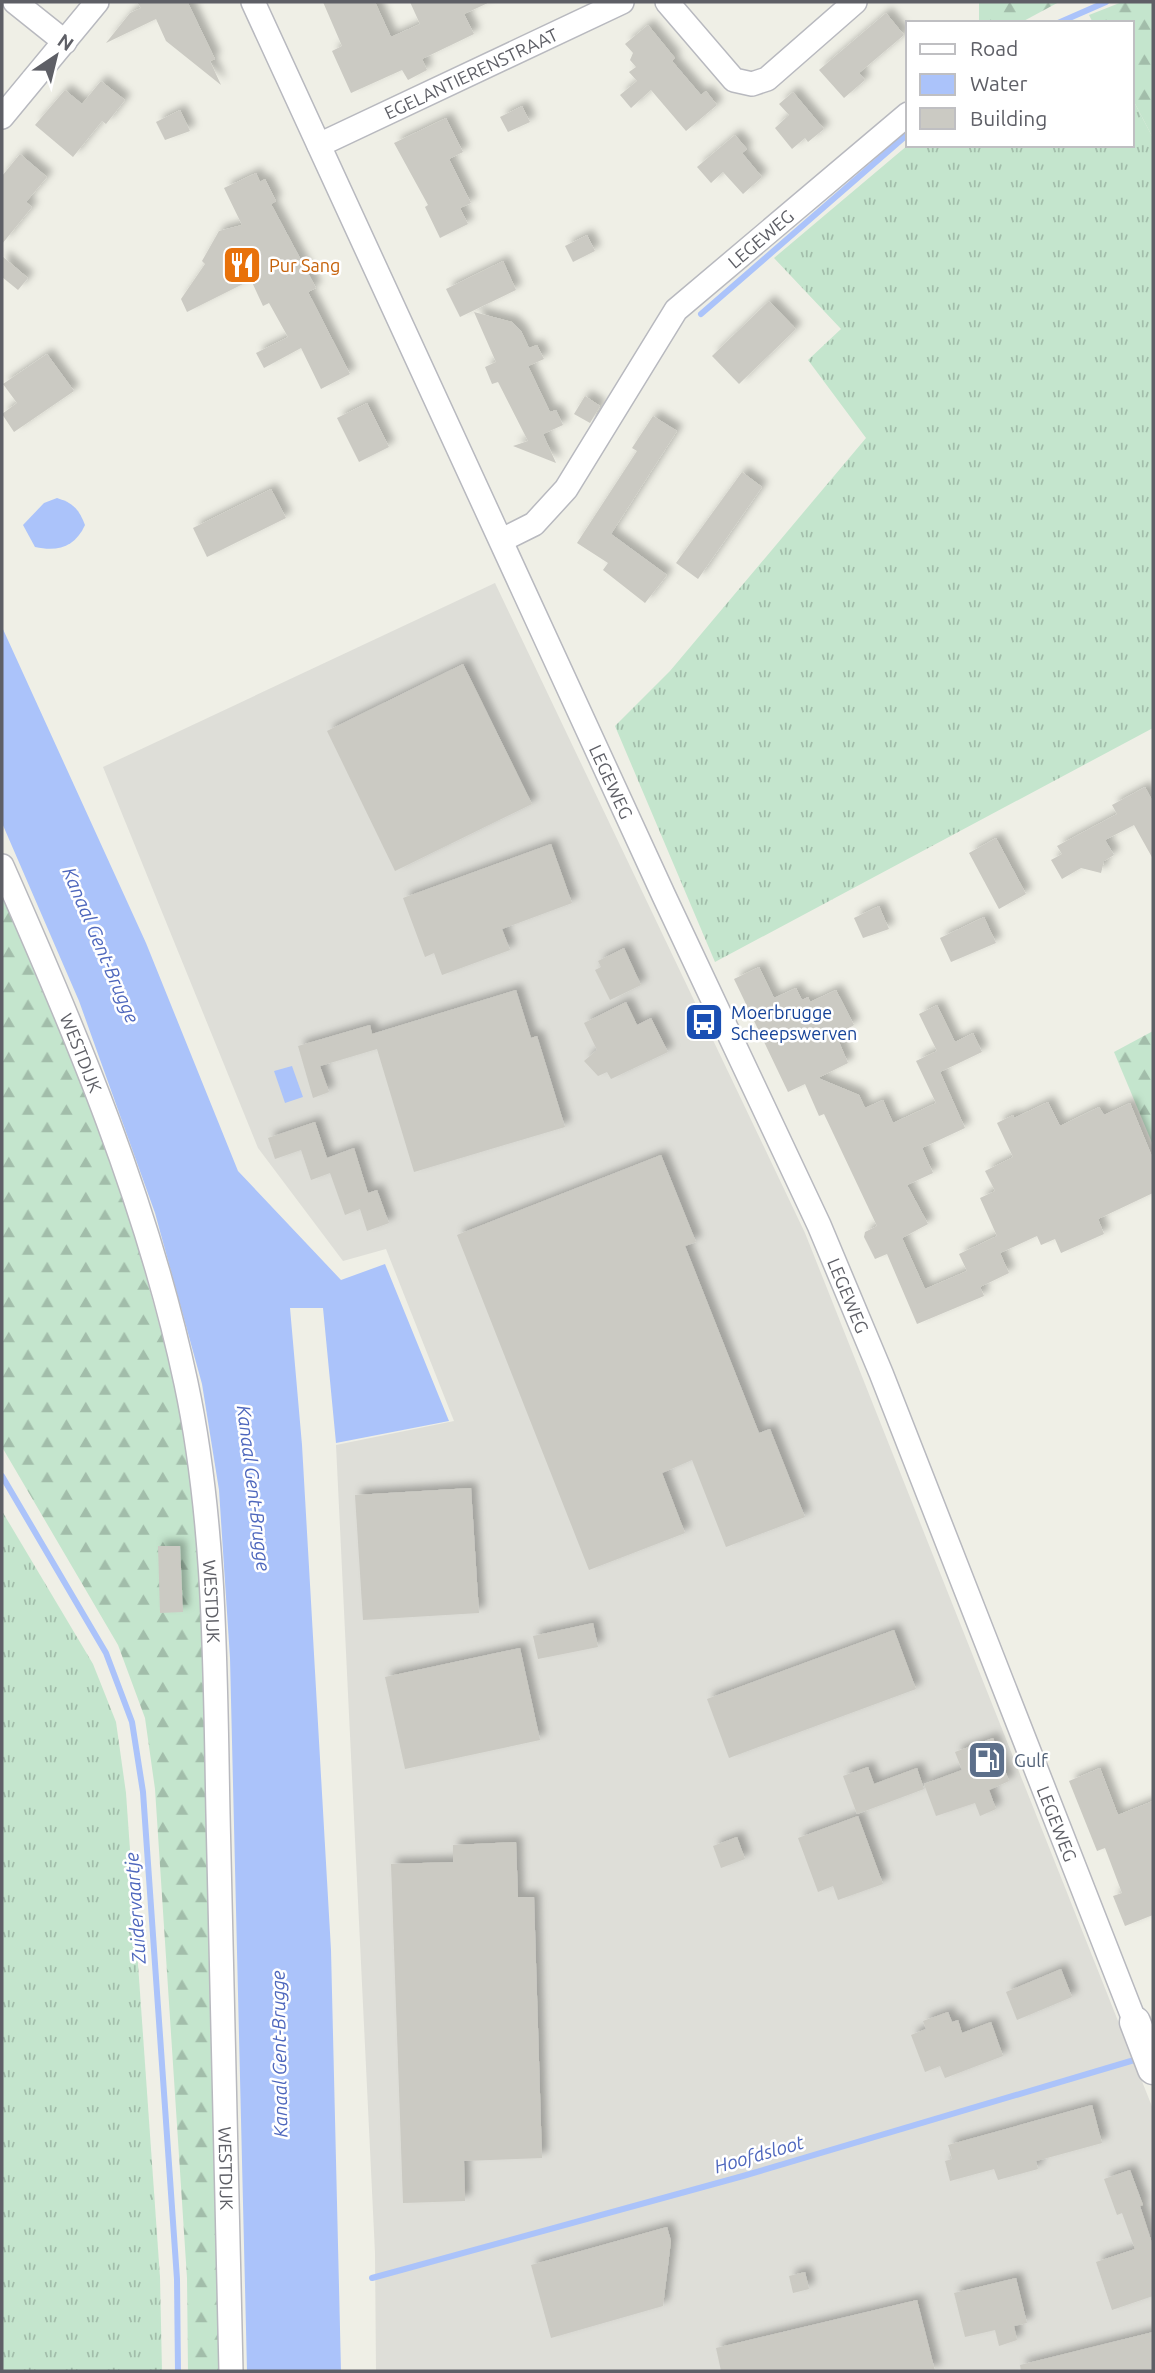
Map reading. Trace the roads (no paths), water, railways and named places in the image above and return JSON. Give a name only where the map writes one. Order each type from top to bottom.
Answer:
[{"type":"street","points":[[15,2],[65,41]]},
{"type":"street","points":[[2,117],[97,2]]},
{"type":"street","name":"LEGEWEG","points":[[253,2],[664,896],[819,1225],[886,1386],[1153,2069]]},
{"type":"street","name":"EGELANTIERENSTRAAT","points":[[319,145],[622,2]]},
{"type":"street","points":[[667,2],[734,80],[752,84],[767,79],[855,2]]},
{"type":"street","name":"LEGEWEG","points":[[502,540],[534,524],[566,489],[676,310],[906,116]]},
{"type":"street","name":"WESTDIJK","points":[[2,866],[64,1006],[141,1216],[187,1384],[203,1487],[214,1654],[231,2371]]},
{"type":"water","points":[[57,498],[75,507],[85,525],[76,538],[65,546],[51,549],[35,547],[23,525],[44,503]]},
{"type":"water","name":"Kanaal Gent-Brugge","points":[[2,627],[146,943],[238,1171],[341,1280],[385,1264],[449,1421],[336,1443],[323,1308],[290,1308],[302,1445],[331,1950],[341,2371],[247,2371],[230,1658],[219,1490],[202,1384],[155,1213],[79,1001],[2,823]]},
{"type":"water","points":[[292,1066],[303,1097],[285,1103],[274,1071]]},
{"type":"waterway","points":[[1063,21],[1106,2]]},
{"type":"waterway","points":[[701,314],[906,136]]},
{"type":"waterway","name":"Zuidervaartje","points":[[2,1476],[106,1653],[132,1722],[143,1792],[177,2279],[178,2371]]},
{"type":"waterway","name":"Hoofdsloot","points":[[372,2278],[743,2176],[1141,2058]]},
{"type":"place","name":"Pur Sang","points":[[242,265]]},
{"type":"place","name":"Moerbrugge Scheepswerven","points":[[704,1022]]},
{"type":"place","name":"Gulf","points":[[987,1760]]}]
